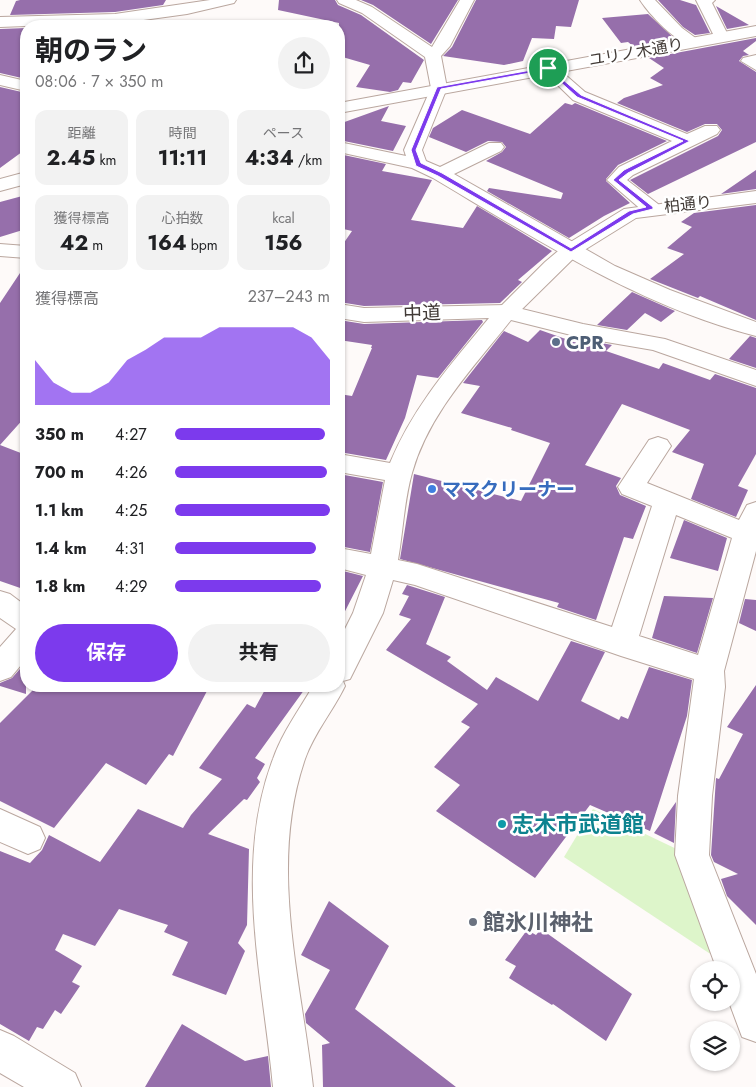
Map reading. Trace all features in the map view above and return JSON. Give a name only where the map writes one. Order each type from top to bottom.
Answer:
[{"type":"street","points":[[114,19],[139,0]]},
{"type":"street","points":[[0,22],[30,19],[114,19],[174,11],[229,0]]},
{"type":"street","points":[[344,0],[367,10],[433,55],[439,88],[414,150],[418,164]]},
{"type":"street","points":[[433,55],[442,46],[467,0]]},
{"type":"street","points":[[647,0],[677,31],[694,42]]},
{"type":"street","points":[[708,0],[703,1],[721,37]]},
{"type":"street","name":"ユリノ木通り","points":[[345,107],[756,31]]},
{"type":"street","points":[[756,60],[749,61],[756,65]]},
{"type":"street","points":[[548,68],[579,96],[687,141]]},
{"type":"street","points":[[0,80],[20,85]]},
{"type":"street","points":[[651,208],[616,180],[626,171],[712,130]]},
{"type":"street","points":[[440,174],[495,147]]},
{"type":"street","points":[[345,148],[418,164],[440,174],[571,250],[640,285],[756,330]]},
{"type":"street","points":[[0,185],[20,180]]},
{"type":"street","name":"柏通り","points":[[345,658],[368,613],[383,566],[400,474],[414,435],[438,396],[506,312],[552,266],[571,250],[631,213],[651,208],[756,197]]},
{"type":"street","name":"中道","points":[[345,312],[364,315],[479,311],[506,312],[583,331],[657,344],[756,378]]},
{"type":"street","points":[[658,446],[631,487],[753,528],[709,672],[710,687],[695,796],[692,855],[756,1023]]},
{"type":"street","points":[[345,464],[400,474]]},
{"type":"street","points":[[621,644],[668,501]]},
{"type":"street","points":[[345,559],[417,575],[709,672]]},
{"type":"street","points":[[0,602],[20,617]]},
{"type":"street","points":[[0,668],[20,645]]},
{"type":"street","points":[[293,1087],[270,900],[271,835],[279,788],[289,758],[327,692]]},
{"type":"street","points":[[0,1050],[61,1087]]},
{"type":"green space","points":[[593,809],[687,854],[721,961],[564,857]]},
{"type":"building","points":[[166,0],[163,5],[115,12],[10,15],[16,1]]},
{"type":"building","points":[[279,0],[335,0],[338,5],[361,15],[424,60],[411,83],[403,82],[398,90],[390,92],[356,87],[370,65],[345,58],[345,20],[325,20],[278,10]]},
{"type":"building","points":[[361,0],[458,0],[431,44],[373,5]]},
{"type":"building","points":[[476,0],[579,0],[571,27],[556,26],[554,39],[532,38],[523,61],[504,65],[443,56],[452,47]]},
{"type":"building","points":[[658,0],[680,0],[696,5],[710,33],[695,35],[683,27]]},
{"type":"building","points":[[716,6],[749,25],[727,29]]},
{"type":"building","points":[[648,14],[675,39],[634,47],[628,42],[621,43],[602,18]]},
{"type":"building","points":[[20,28],[20,78],[0,73],[0,29]]},
{"type":"building","points":[[756,38],[756,41],[743,51],[749,55],[743,56],[739,61],[756,72],[756,142],[648,194],[630,180],[718,136],[722,130],[717,124],[705,124],[687,132],[617,103],[624,98],[663,85],[650,78],[664,68],[649,58]]},
{"type":"building","points":[[0,87],[20,92],[20,153],[0,168]]},
{"type":"building","points":[[565,103],[572,105],[575,103],[667,141],[618,165],[606,179],[630,203],[604,216],[569,238],[487,191],[489,188],[561,199],[563,193],[486,161],[502,152],[506,147],[502,142],[488,141],[466,152],[429,137],[433,128],[462,110],[530,134]]},
{"type":"building","points":[[389,106],[381,121],[406,126],[393,151],[345,141],[345,122]]},
{"type":"building","points":[[345,155],[386,164],[382,171],[432,180],[411,220],[463,228],[477,206],[552,251],[518,280],[522,282],[500,303],[364,306],[345,303],[345,241],[352,231],[345,229]]},
{"type":"building","points":[[756,170],[756,189],[721,194]]},
{"type":"building","points":[[20,197],[20,231],[0,237],[0,202]]},
{"type":"building","points":[[756,205],[756,320],[700,296],[698,298],[650,279],[684,254],[667,248],[692,227],[681,222],[694,213]]},
{"type":"building","points":[[20,273],[20,423],[0,445],[0,303]]},
{"type":"building","points":[[632,292],[675,311],[661,322],[645,313],[627,330],[597,325]]},
{"type":"building","points":[[482,320],[483,322],[438,378],[417,375],[405,418],[386,460],[345,453],[345,395],[352,396],[372,345],[345,341],[345,321],[364,324]]},
{"type":"building","points":[[540,330],[577,343],[581,339],[612,345],[606,351],[659,369],[663,363],[710,380],[715,374],[756,388],[756,454],[738,486],[748,490],[736,517],[691,499],[704,464],[672,452],[690,430],[622,404],[585,465],[621,478],[616,486],[620,495],[646,506],[633,539],[624,537],[596,620],[557,607],[559,603],[400,559],[414,474],[521,501],[550,443],[511,430],[512,428],[461,413],[480,386],[463,383],[504,331],[528,342]]},
{"type":"building","points":[[750,336],[756,338],[756,368],[729,359]]},
{"type":"building","points":[[0,445],[20,453],[20,588],[0,581]]},
{"type":"building","points":[[345,475],[383,482],[370,552],[345,547]]},
{"type":"building","points":[[684,520],[727,538],[718,571],[670,558]]},
{"type":"building","points":[[345,572],[363,576],[345,611]]},
{"type":"building","points":[[407,585],[445,597],[426,644],[451,657],[447,661],[487,690],[496,677],[538,701],[571,641],[605,652],[581,701],[619,720],[621,716],[628,719],[649,667],[692,680],[687,716],[650,831],[590,805],[535,878],[436,811],[460,785],[434,767],[470,727],[461,722],[478,704],[386,650],[411,619],[399,615],[409,596],[402,594]]},
{"type":"building","points":[[664,596],[713,598],[697,653],[652,638]]},
{"type":"building","points":[[745,599],[756,600],[756,631],[739,623]]},
{"type":"building","points":[[20,669],[20,692],[26,692],[26,694],[0,686],[0,683],[12,678]]},
{"type":"building","points":[[756,685],[756,925],[727,896],[721,879],[738,874],[714,862],[711,855],[716,778],[719,779],[743,734],[727,727]]},
{"type":"building","points":[[31,692],[206,692],[173,756],[169,754],[146,785],[106,763],[54,828],[0,801],[0,723]]},
{"type":"building","points":[[264,692],[303,692],[255,758],[265,764],[257,778],[260,782],[247,800],[244,799],[208,834],[249,849],[247,925],[238,943],[245,951],[226,995],[172,975],[188,942],[164,932],[168,925],[119,909],[95,946],[63,934],[55,950],[82,966],[72,982],[80,986],[61,1014],[55,1010],[43,1029],[37,1027],[29,1041],[0,1024],[0,851],[30,863],[42,850],[49,835],[100,862],[138,809],[183,828],[191,815],[222,779],[199,768],[247,704],[255,708]]},
{"type":"building","points":[[676,802],[674,843],[654,833]]},
{"type":"building","points":[[329,901],[389,946],[355,1009],[456,1087],[323,1087],[322,1045],[330,1043],[306,1023],[305,1014],[330,970],[301,955]]},
{"type":"building","points":[[541,929],[632,994],[606,1041],[553,1004],[509,978],[516,966],[505,960],[527,930],[536,935]]},
{"type":"building","points":[[182,1024],[245,1061],[268,1056],[271,1087],[145,1087]]},
{"type":"place","name":"CPR","points":[[556,342]]},
{"type":"place","name":"ママクリーナー","points":[[432,489]]},
{"type":"place","name":"志木市武道館","points":[[502,824]]},
{"type":"place","name":"館氷川神社","points":[[473,922]]},
{"type":"route","points":[[548,68],[579,96],[687,141],[626,171],[616,180],[651,208],[624,216],[571,250],[440,174],[418,164],[414,150],[435,101],[434,96],[439,88],[548,68]]}]
